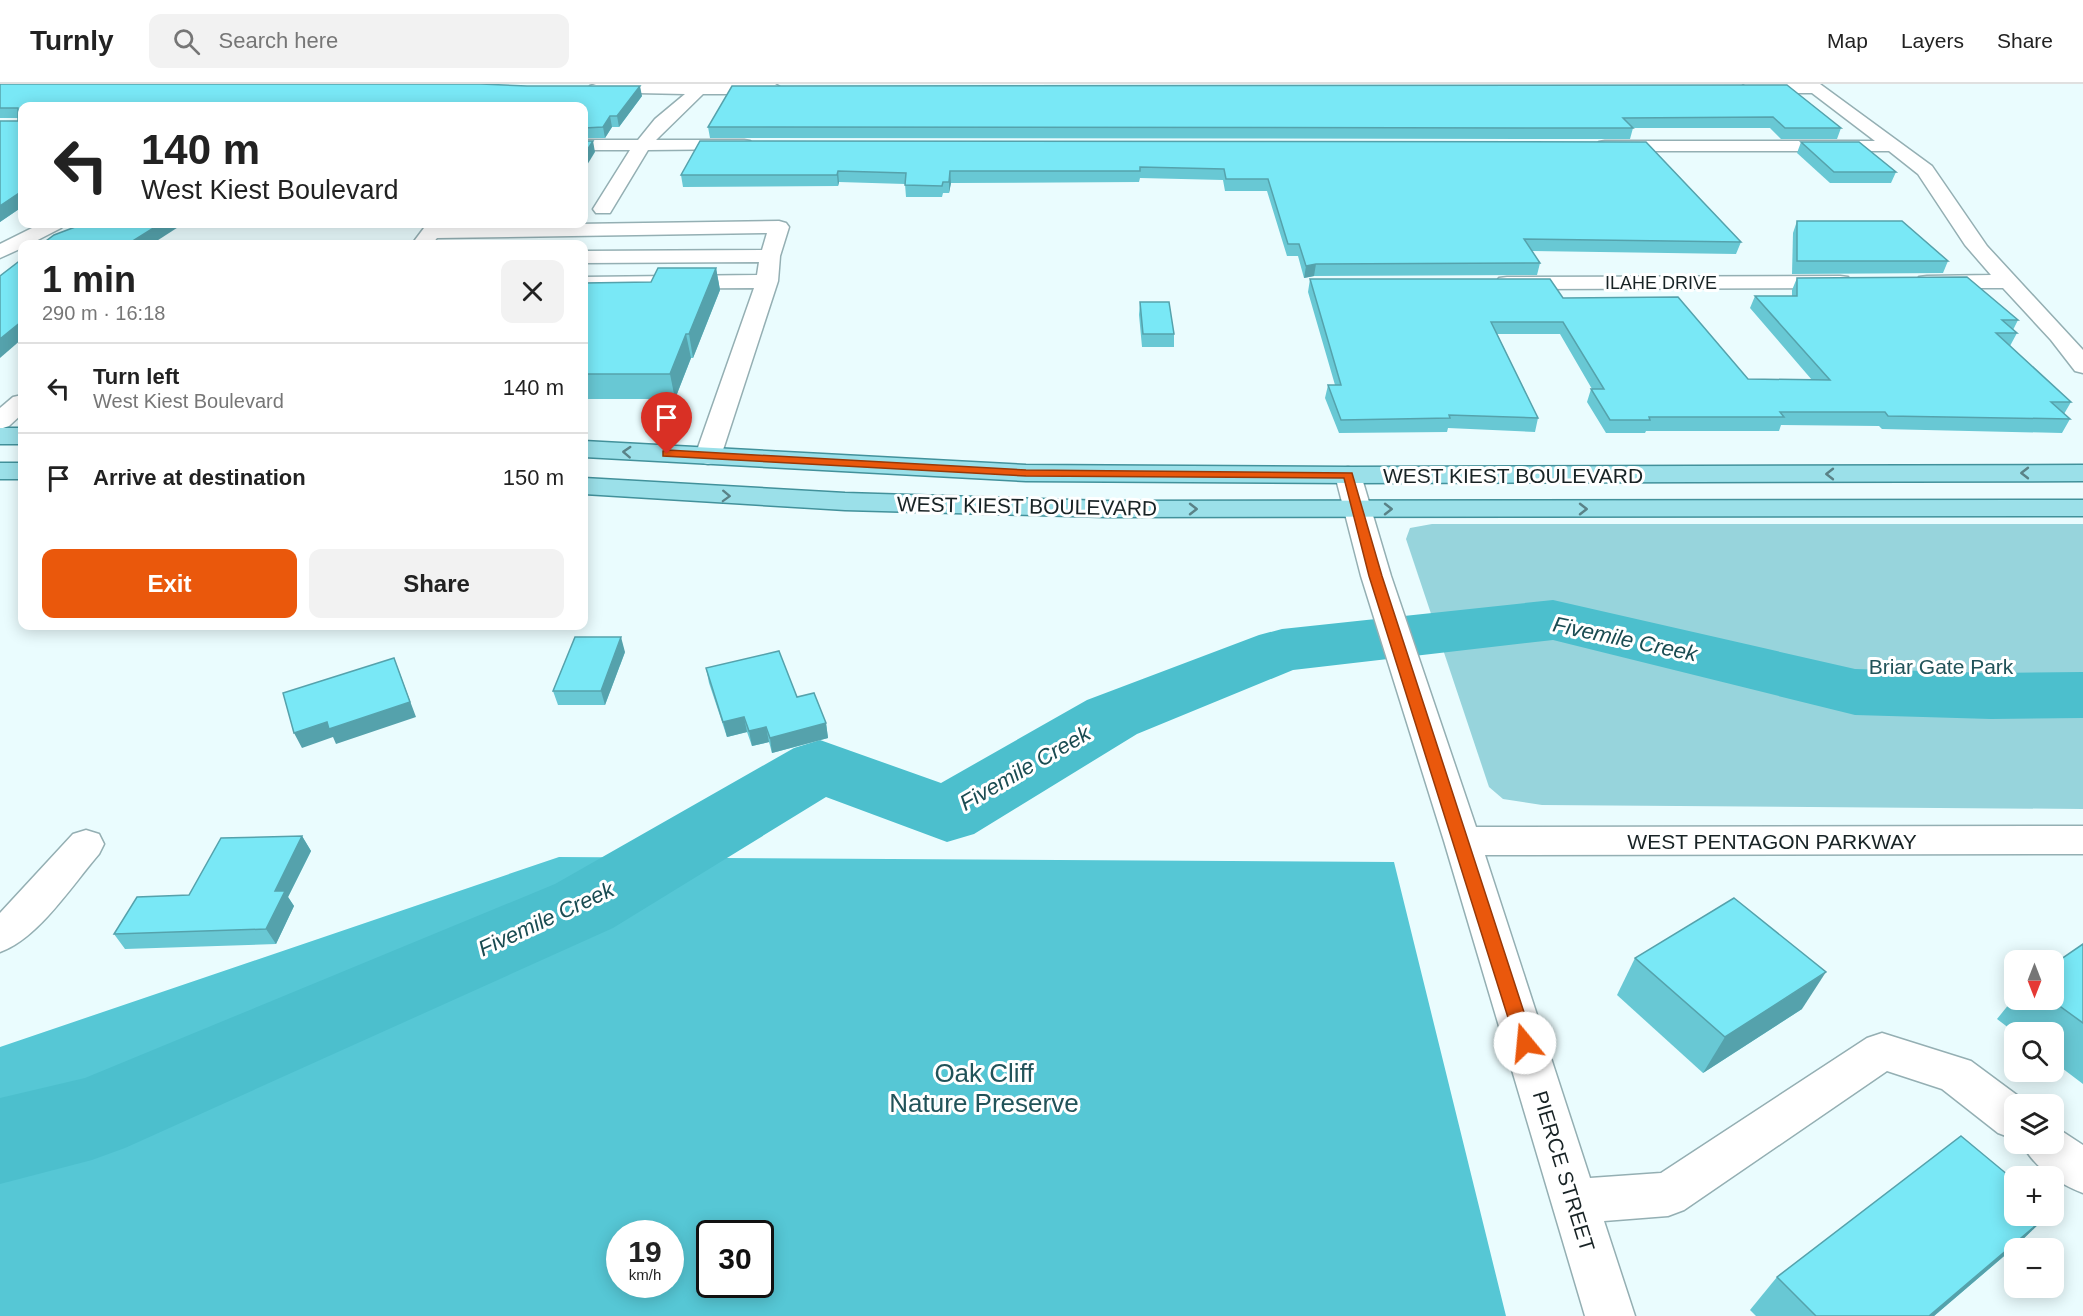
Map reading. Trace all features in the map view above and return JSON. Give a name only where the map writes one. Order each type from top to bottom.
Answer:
[{"type":"main road","points":[[0,436],[18,436]]},
{"type":"main road","name":"WEST KIEST BOULEVARD","points":[[588,449],[1026,473],[1348,475],[2083,473]]},
{"type":"main road","points":[[685,494],[708,456]]},
{"type":"main road","points":[[0,471],[18,471]]},
{"type":"main road","name":"WEST KIEST BOULEVARD","points":[[588,486],[685,494],[1013,508],[2083,508]]},
{"type":"street","points":[[575,89],[700,86],[794,89]]},
{"type":"street","points":[[603,209],[644,145],[662,123],[684,106],[700,86]]},
{"type":"street","points":[[1732,88],[1812,86],[1925,170],[1939,186],[1977,247],[2065,340],[2083,366]]},
{"type":"street","points":[[588,145],[763,145]]},
{"type":"street","points":[[1584,146],[1894,146]]},
{"type":"street","points":[[425,240],[431,232],[779,227],[770,256],[767,281],[708,456]]},
{"type":"street","points":[[21,240],[46,228]]},
{"type":"street","points":[[3,249],[18,242]]},
{"type":"street","points":[[588,257],[770,256]]},
{"type":"street","points":[[588,283],[767,281]]},
{"type":"street","points":[[1901,282],[2008,281]]},
{"type":"street","name":"ILAHE DRIVE","points":[[1481,283],[1865,282]]},
{"type":"street","points":[[0,421],[18,405]]},
{"type":"street","name":"PIERCE STREET","points":[[1348,475],[1376,576],[1462,841],[1610,1316]]},
{"type":"street","name":"WEST PENTAGON PARKWAY","points":[[1462,841],[2083,840]]},
{"type":"street","points":[[0,936],[25,914],[86,844]]},
{"type":"street","points":[[1574,1201],[1668,1194],[1882,1051],[1956,1074],[2004,1111]]},
{"type":"street","points":[[2059,1154],[2083,1172]]},
{"type":"green space","name":"Briar Gate Park","points":[[1432,524],[2083,524],[2083,809],[1542,805],[1503,799],[1489,787],[1406,539],[1410,528]]},
{"type":"green space","name":"Oak Cliff Nature Preserve","points":[[559,857],[1394,862],[1506,1316],[0,1316],[0,1047]]},
{"type":"building","points":[[0,84],[640,86],[617,116],[610,116],[603,127],[588,128],[588,102],[18,102],[18,108],[0,108]]},
{"type":"building","points":[[1787,85],[1841,128],[1785,128],[1773,117],[1623,118],[1633,128],[708,127],[732,86]]},
{"type":"building","points":[[0,121],[18,121],[18,194],[0,206]]},
{"type":"building","points":[[700,141],[1646,142],[1741,242],[1524,239],[1540,263],[1316,264],[1306,266],[1299,244],[1288,244],[1268,179],[1226,179],[1224,169],[1140,167],[1140,171],[950,171],[949,182],[943,182],[942,186],[905,185],[906,173],[838,171],[837,175],[681,175]]},
{"type":"building","points":[[1801,142],[1859,142],[1896,172],[1834,172]]},
{"type":"building","points":[[1797,221],[1902,221],[1948,261],[1797,261]]},
{"type":"building","points":[[72,228],[154,228],[134,240],[47,240]]},
{"type":"building","points":[[18,262],[18,324],[0,339],[0,276]]},
{"type":"building","points":[[658,268],[716,268],[670,374],[588,374],[588,283],[651,282]]},
{"type":"building","points":[[1967,277],[2018,320],[2002,320],[2017,333],[1996,333],[2071,402],[2051,402],[2070,419],[1888,416],[1885,412],[1780,412],[1784,417],[1649,417],[1650,420],[1610,420],[1591,389],[1604,389],[1563,322],[1491,322],[1538,418],[1449,415],[1450,418],[1341,420],[1328,385],[1341,385],[1310,279],[1550,279],[1563,298],[1678,297],[1748,379],[1830,380],[1755,296],[1797,296],[1797,278]]},
{"type":"building","points":[[1140,302],[1169,302],[1174,334],[1143,334]]},
{"type":"building","points":[[575,637],[621,637],[601,691],[553,691]]},
{"type":"building","points":[[779,651],[797,697],[814,693],[826,723],[770,738],[766,727],[749,731],[744,717],[723,722],[706,668]]},
{"type":"building","points":[[394,658],[410,702],[329,729],[327,722],[294,733],[283,693]]},
{"type":"building","points":[[302,836],[275,891],[285,891],[266,929],[114,934],[137,897],[189,895],[221,838]]},
{"type":"building","points":[[1734,898],[1826,972],[1725,1037],[1635,958]]},
{"type":"building","points":[[2083,944],[2083,1023],[2064,1009],[2064,957]]},
{"type":"building","points":[[1961,1136],[2004,1172],[2004,1226],[2035,1226],[2021,1238],[2004,1238],[2004,1252],[1929,1316],[1816,1316],[1777,1277]]},
{"type":"waterway","name":"Fivemile Creek","points":[[0,1141],[92,1118],[584,906],[820,766],[947,814],[1112,717],[1282,650],[1553,620],[1855,692],[1991,696],[2083,695]]},
{"type":"route","points":[[667,454],[1026,473],[1348,475],[1376,576],[1525,1043]]}]
